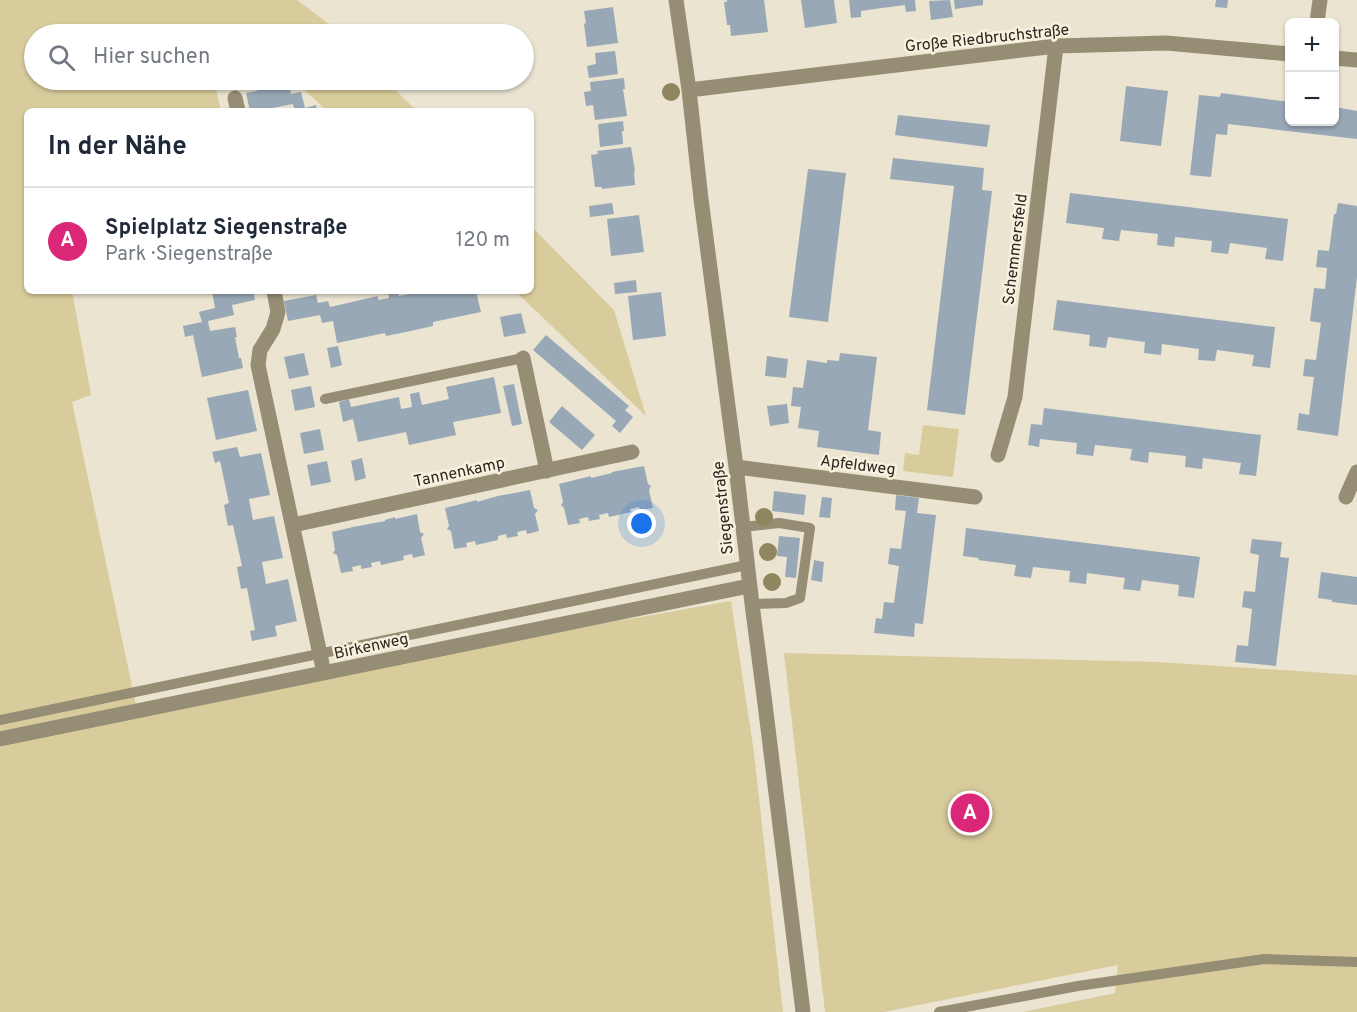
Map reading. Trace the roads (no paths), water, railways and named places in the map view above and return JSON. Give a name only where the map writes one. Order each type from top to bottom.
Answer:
[{"type":"street","name":"Siegenstraße","points":[[676,0],[803,1012]]},
{"type":"street","points":[[1318,18],[1320,0]]},
{"type":"street","name":"Große Riedbruchstraße","points":[[689,90],[1056,46],[1166,43],[1285,54]]},
{"type":"street","name":"Schemmersfeld","points":[[998,454],[1015,397],[1056,46]]},
{"type":"street","points":[[1339,58],[1357,60]]},
{"type":"street","points":[[275,294],[278,312],[273,329],[260,350],[258,364],[324,673]]},
{"type":"street","points":[[523,358],[547,471]]},
{"type":"street","name":"Tannenkamp","points":[[293,525],[632,452]]},
{"type":"street","name":"Apfeldweg","points":[[736,467],[975,497]]},
{"type":"street","points":[[1346,497],[1357,472]]},
{"type":"street","name":"Birkenweg","points":[[0,740],[749,586]]},
{"type":"lane","points":[[325,399],[523,358]]},
{"type":"lane","points":[[743,527],[779,524],[810,528],[800,598],[786,603],[752,604]]},
{"type":"lane","points":[[0,720],[747,565]]},
{"type":"lane","points":[[939,1012],[1078,986],[1264,958],[1357,962]]},
{"type":"place","name":"Spielplatz Siegenstraße","points":[[970,813]]}]
